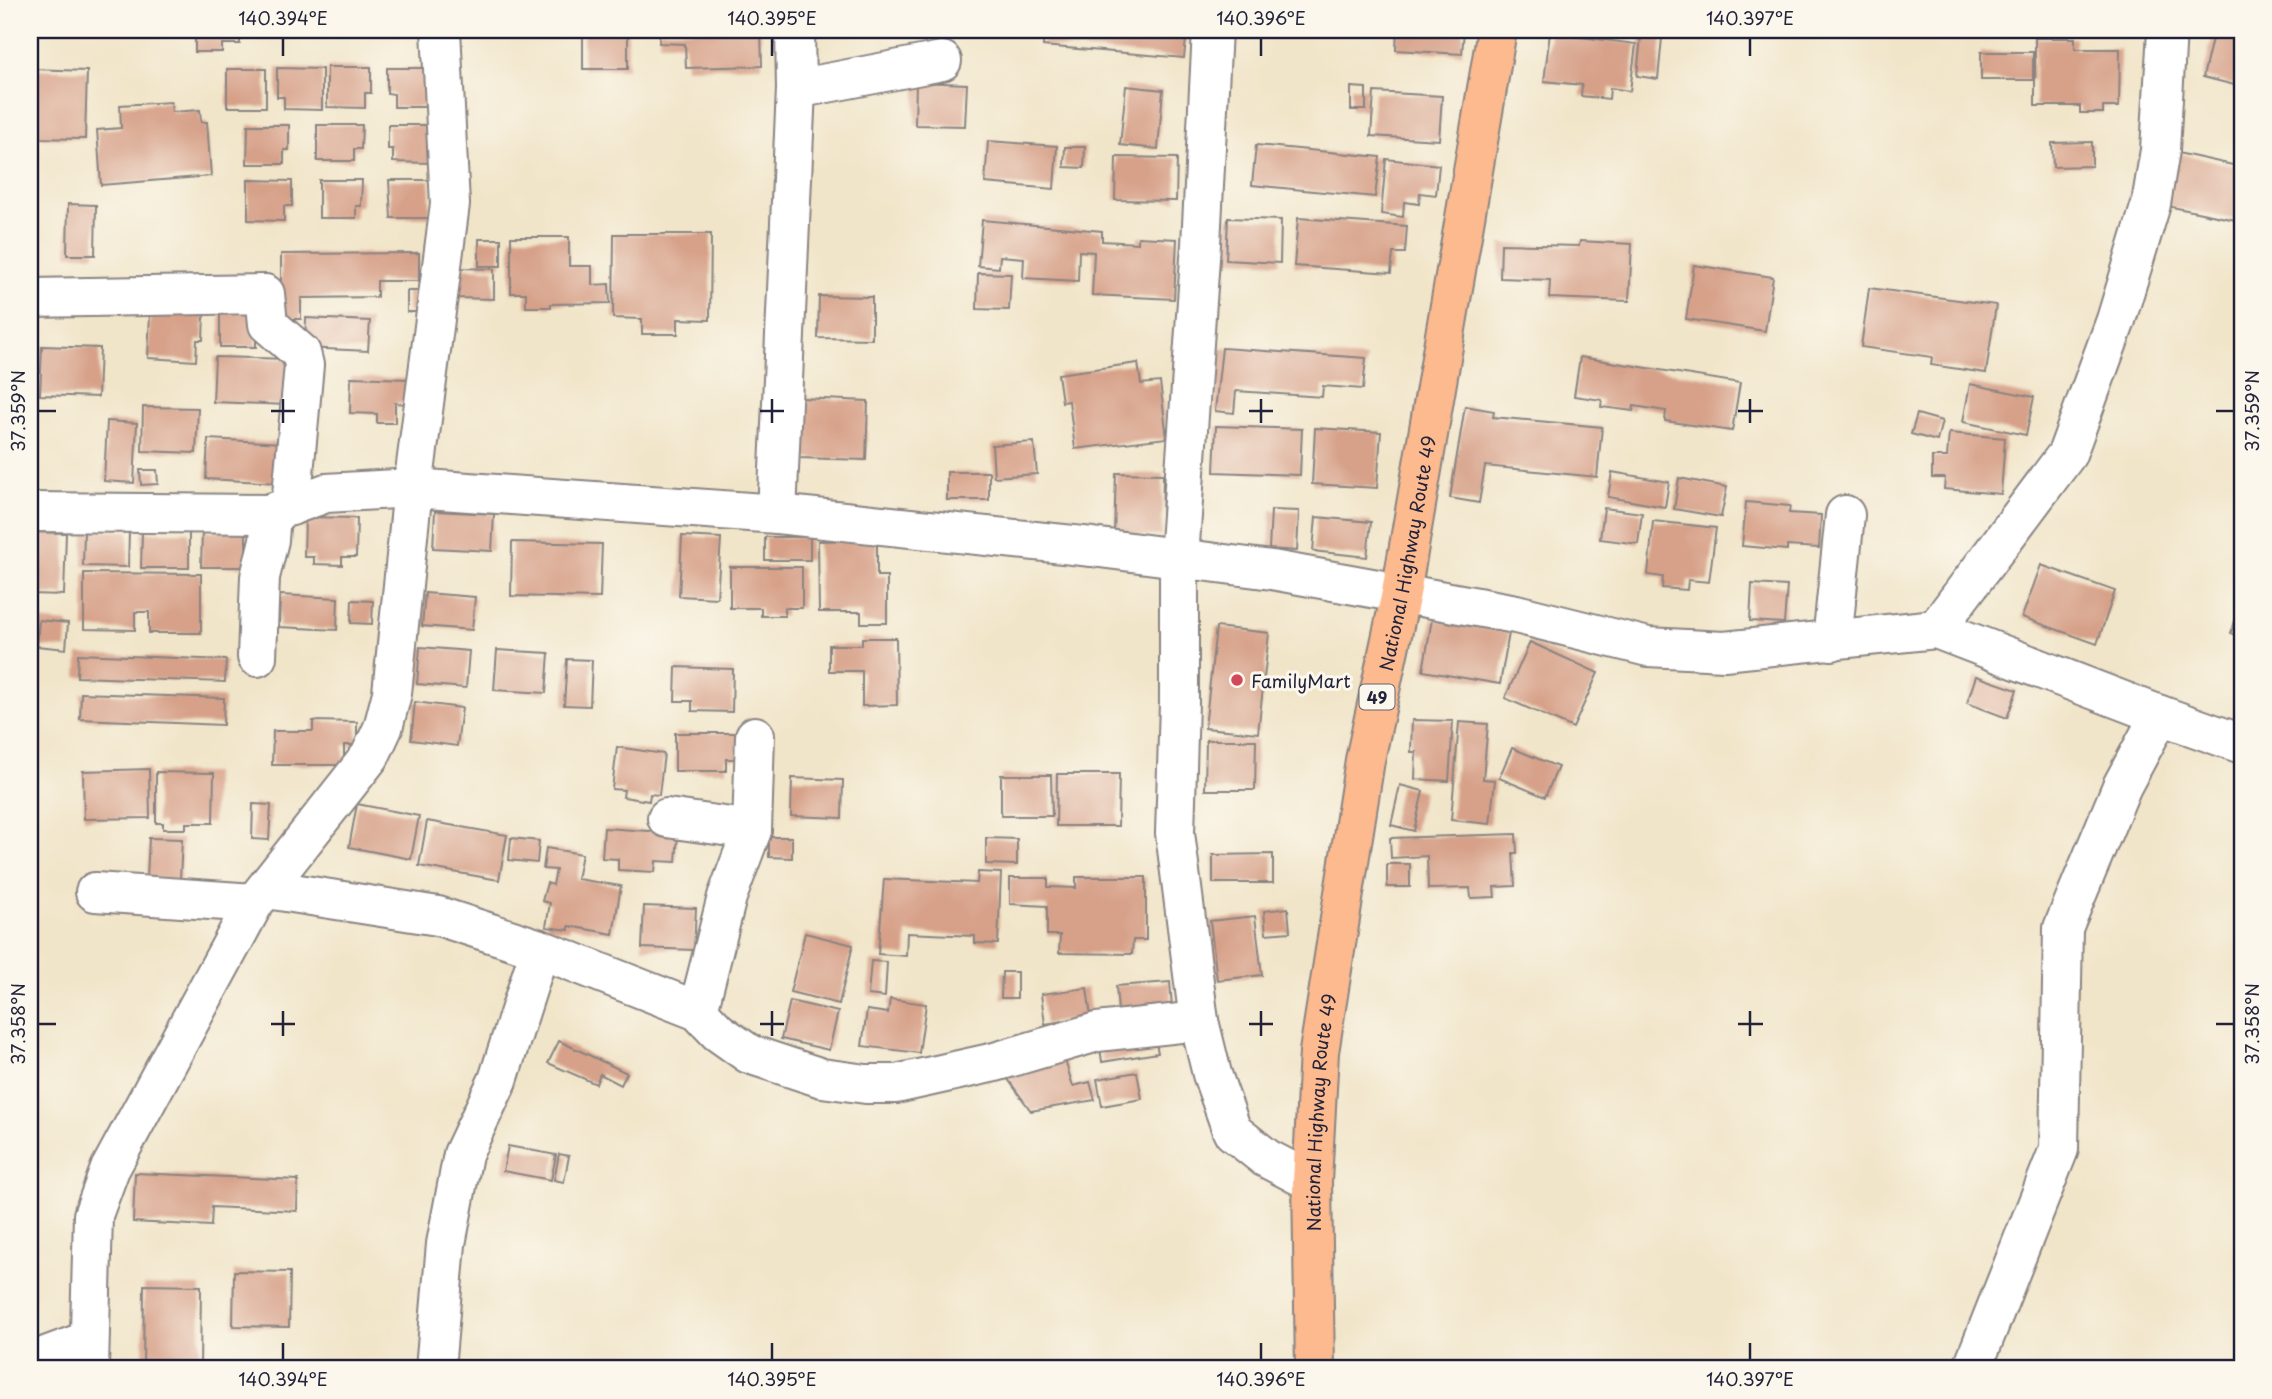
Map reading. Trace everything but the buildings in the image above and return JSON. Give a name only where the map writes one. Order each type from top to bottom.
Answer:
[{"type":"highway","name":"National Highway Route 49","points":[[1315,1369],[1311,1182],[1319,1052],[1365,760],[1401,593],[1497,30]]},
{"type":"street","points":[[30,1362],[89,1355],[93,1215],[106,1181],[135,1121],[261,896],[370,756],[383,728],[392,693],[414,488],[450,204],[441,30]]},
{"type":"street","points":[[777,514],[796,89],[795,30]]},
{"type":"street","points":[[1212,30],[1202,244],[1180,558],[1175,833],[1199,1021],[1212,1074],[1232,1131],[1266,1158],[1311,1182]]},
{"type":"street","points":[[1936,629],[2067,454],[2116,320],[2151,204],[2160,150],[2167,30]]},
{"type":"street","points":[[796,89],[942,61]]},
{"type":"street","points":[[30,298],[265,294],[268,324],[301,353],[304,365],[281,509],[269,540],[260,577],[257,657]]},
{"type":"street","points":[[30,512],[281,509],[326,493],[414,488],[777,514],[1180,558],[1272,570],[1516,614],[1648,647],[1724,651],[1936,629],[2242,744]]},
{"type":"street","points":[[1832,641],[1845,515]]},
{"type":"street","points":[[1972,1369],[2059,1149],[2063,928],[2122,786],[2160,715]]},
{"type":"street","points":[[698,1011],[727,897],[752,830],[755,736]]},
{"type":"street","points":[[667,818],[752,830]]},
{"type":"street","points":[[94,892],[261,896],[438,916],[540,949],[698,1011],[718,1032],[748,1054],[822,1077],[866,1084],[908,1082],[995,1062],[1097,1032],[1199,1021]]},
{"type":"street","points":[[435,1369],[446,1244],[463,1154],[498,1080],[540,949]]},
{"type":"place","name":"FamilyMart","points":[[1237,680]]}]
